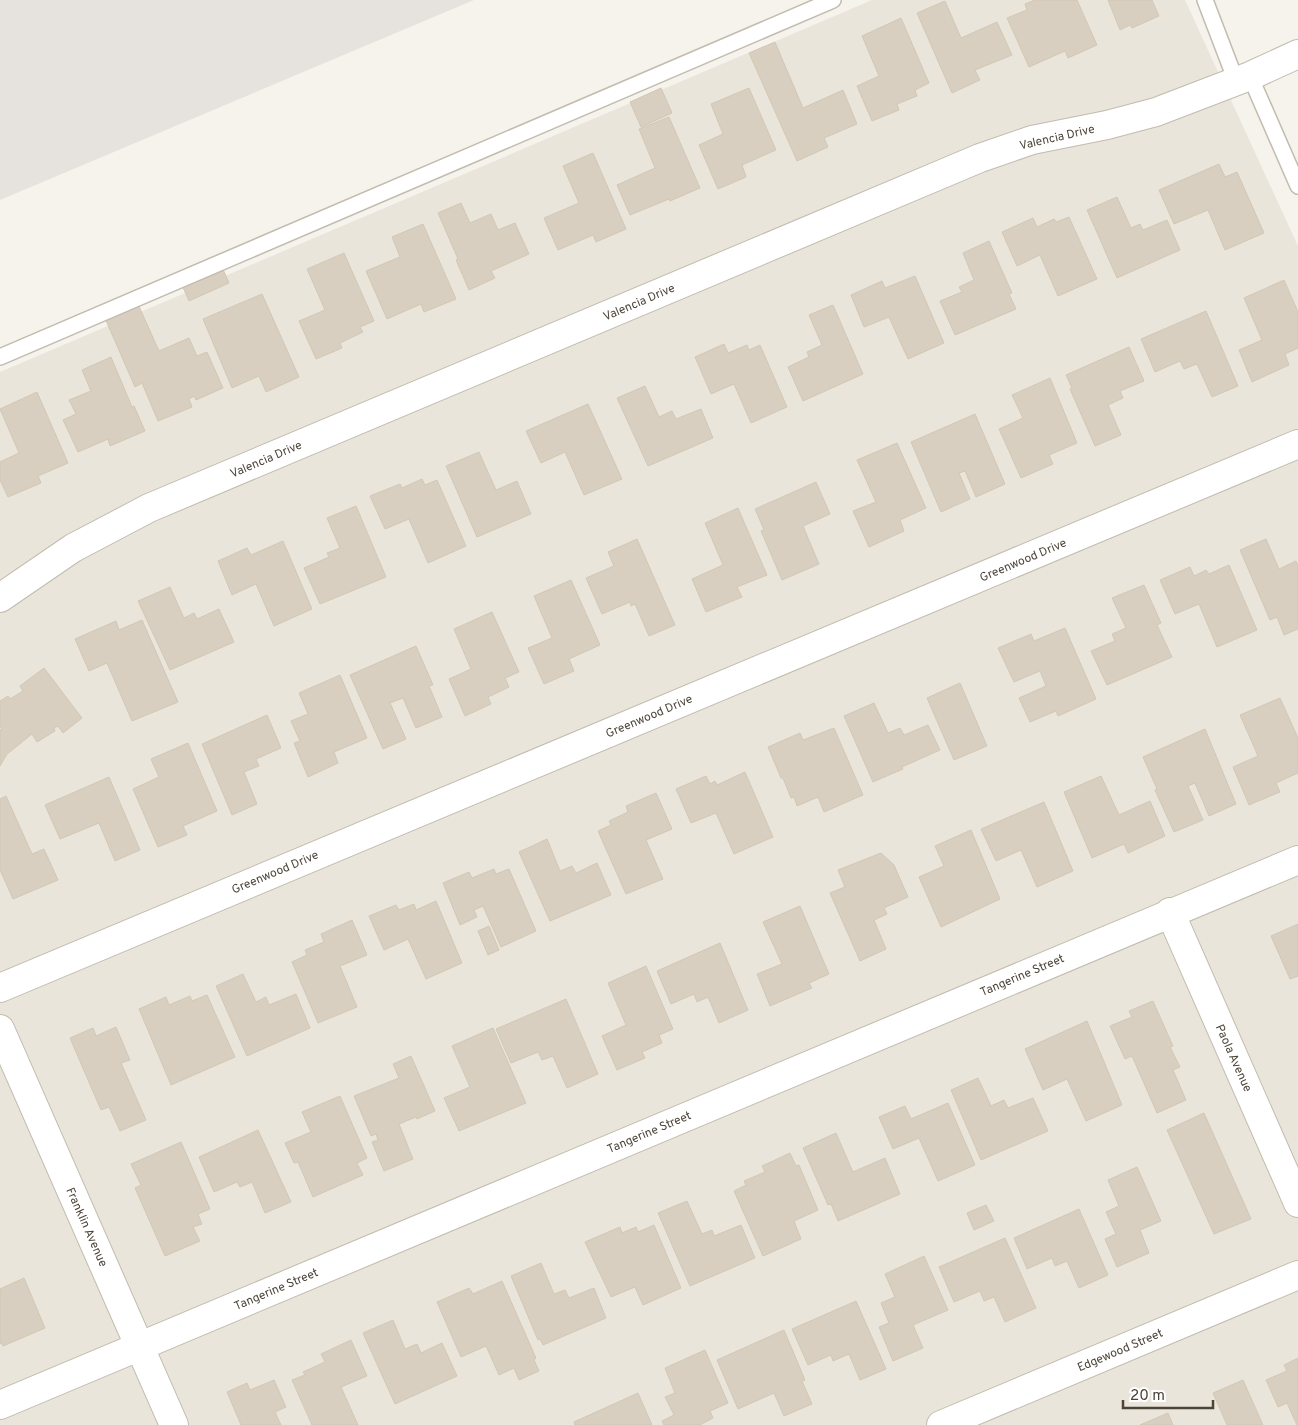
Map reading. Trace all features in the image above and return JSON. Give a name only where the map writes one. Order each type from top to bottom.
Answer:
[{"type":"street","name":"Valencia Drive","points":[[0,598],[73,548],[149,508],[971,162],[1032,140],[1107,125],[1156,112],[1243,79],[1298,54]]},
{"type":"street","name":"Greenwood Drive","points":[[0,988],[1298,444]]},
{"type":"street","name":"Tangerine Street","points":[[0,1405],[1170,912],[1298,860]]},
{"type":"street","name":"Paola Avenue","points":[[1170,912],[1298,1204]]},
{"type":"street","name":"Franklin Avenue","points":[[0,1029],[174,1425]]},
{"type":"street","name":"Edgewood Street","points":[[941,1425],[1298,1275]]},
{"type":"lane","points":[[0,357],[833,0]]},
{"type":"lane","points":[[1205,0],[1298,186]]},
{"type":"shaded area","points":[[0,0],[474,0],[0,200]]},
{"type":"shaded area","points":[[872,0],[1185,0],[1298,246],[1298,1425],[0,1425],[0,372]]},
{"type":"building","points":[[1035,0],[1077,0],[1097,45],[1068,58],[1065,51],[1029,67],[1007,18],[1027,10],[1025,4]]},
{"type":"building","points":[[1108,0],[1152,0],[1159,16],[1132,28],[1130,25],[1120,30]]},
{"type":"building","points":[[945,1],[961,38],[997,22],[1012,55],[975,70],[980,80],[952,93],[917,13]]},
{"type":"building","points":[[901,18],[929,83],[915,90],[917,96],[897,104],[899,110],[872,121],[857,86],[879,76],[862,36]]},
{"type":"building","points":[[775,42],[803,108],[843,90],[857,124],[824,138],[828,147],[797,161],[749,53]]},
{"type":"building","points":[[661,88],[672,113],[641,127],[630,102]]},
{"type":"building","points":[[749,88],[776,150],[742,165],[746,177],[718,189],[699,145],[723,134],[711,104]]},
{"type":"building","points":[[669,117],[700,188],[630,215],[617,185],[655,168],[639,129]]},
{"type":"building","points":[[593,153],[626,229],[596,242],[593,235],[558,250],[544,218],[579,203],[563,166]]},
{"type":"building","points":[[1219,164],[1225,177],[1237,172],[1264,233],[1225,250],[1208,210],[1174,224],[1159,190]]},
{"type":"building","points":[[1117,197],[1131,228],[1140,224],[1143,230],[1167,220],[1180,250],[1117,278],[1087,210]]},
{"type":"building","points":[[461,203],[470,223],[491,214],[498,230],[515,223],[529,254],[491,271],[495,278],[469,290],[438,213]]},
{"type":"building","points":[[1069,217],[1097,279],[1058,296],[1040,255],[1017,266],[1002,232],[1033,218],[1037,227],[1054,219],[1056,222]]},
{"type":"building","points":[[423,224],[456,299],[424,312],[421,304],[387,319],[366,271],[400,257],[392,237]]},
{"type":"building","points":[[989,241],[1012,293],[1009,294],[1016,309],[955,335],[940,301],[962,292],[959,287],[974,280],[963,253]]},
{"type":"building","points":[[344,253],[374,321],[360,327],[363,332],[340,343],[342,348],[316,359],[299,321],[325,310],[307,269]]},
{"type":"building","points":[[222,267],[229,283],[189,301],[182,285]]},
{"type":"building","points":[[915,276],[944,343],[908,359],[889,317],[864,327],[851,295],[882,281],[885,288]]},
{"type":"building","points":[[1284,280],[1298,312],[1298,348],[1285,354],[1289,365],[1252,382],[1239,350],[1262,340],[1244,298]]},
{"type":"building","points":[[262,294],[299,377],[266,392],[259,376],[232,388],[203,319]]},
{"type":"building","points":[[137,302],[159,351],[189,338],[197,356],[207,352],[223,388],[196,400],[194,396],[189,399],[192,407],[158,421],[142,383],[135,387],[104,316]]},
{"type":"building","points":[[833,305],[863,374],[803,401],[788,367],[809,357],[807,352],[822,345],[809,315]]},
{"type":"building","points":[[1206,311],[1238,386],[1212,397],[1197,364],[1184,369],[1180,361],[1155,372],[1141,339]]},
{"type":"building","points":[[724,344],[728,353],[747,345],[749,350],[760,345],[787,407],[751,423],[734,384],[711,394],[695,357]]},
{"type":"building","points":[[1129,347],[1144,381],[1120,391],[1123,398],[1108,405],[1121,435],[1095,446],[1070,389],[1072,388],[1066,375]]},
{"type":"building","points":[[111,357],[132,407],[134,406],[145,431],[110,446],[108,439],[78,452],[63,420],[76,414],[69,400],[91,391],[82,370]]},
{"type":"building","points":[[1050,378],[1077,443],[1049,455],[1053,464],[1021,478],[999,429],[1023,418],[1012,395]]},
{"type":"building","points":[[645,386],[659,417],[672,411],[676,419],[701,409],[713,438],[648,466],[617,398]]},
{"type":"building","points":[[37,392],[68,463],[38,476],[41,483],[8,497],[0,480],[0,462],[19,453],[0,409]]},
{"type":"building","points":[[588,404],[622,479],[584,495],[565,452],[541,463],[526,431]]},
{"type":"building","points":[[975,414],[1005,484],[976,497],[965,471],[959,473],[970,499],[941,512],[911,442]]},
{"type":"building","points":[[897,443],[926,508],[900,520],[904,531],[869,547],[853,511],[876,502],[857,460]]},
{"type":"building","points":[[479,452],[496,490],[517,481],[531,514],[477,537],[446,466]]},
{"type":"building","points":[[422,479],[425,485],[437,480],[466,546],[428,563],[409,519],[385,529],[370,496],[400,484],[402,488]]},
{"type":"building","points":[[816,482],[830,514],[803,526],[819,564],[782,580],[761,531],[764,530],[755,509]]},
{"type":"building","points":[[356,506],[386,577],[320,604],[304,568],[329,557],[327,553],[340,548],[327,518]]},
{"type":"building","points":[[738,508],[767,575],[737,587],[742,597],[706,612],[692,579],[723,565],[705,523]]},
{"type":"building","points":[[637,539],[675,625],[649,636],[635,604],[631,606],[630,602],[602,614],[586,578],[614,566],[608,552]]},
{"type":"building","points":[[1266,539],[1279,569],[1296,561],[1298,566],[1298,629],[1284,635],[1277,617],[1270,620],[1240,550]]},
{"type":"building","points":[[283,541],[312,609],[274,626],[256,584],[232,595],[218,561],[247,548],[251,555]]},
{"type":"building","points":[[1229,565],[1257,630],[1217,647],[1199,604],[1175,614],[1160,580],[1190,567],[1194,576],[1206,570],[1209,574]]},
{"type":"building","points":[[571,580],[600,645],[569,659],[574,671],[544,684],[528,648],[552,638],[534,596]]},
{"type":"building","points":[[1144,585],[1161,623],[1157,625],[1172,657],[1107,685],[1091,651],[1115,641],[1112,634],[1126,628],[1112,598]]},
{"type":"building","points":[[170,587],[184,618],[194,613],[197,619],[219,609],[234,642],[170,670],[138,601]]},
{"type":"building","points":[[492,612],[519,672],[505,678],[509,687],[488,697],[491,704],[465,716],[449,679],[471,669],[454,629]]},
{"type":"building","points":[[142,620],[178,702],[132,721],[107,663],[89,671],[75,639],[116,621],[119,630]]},
{"type":"building","points":[[1065,628],[1096,699],[1058,716],[1056,711],[1030,722],[1019,698],[1046,686],[1040,671],[1014,682],[998,648],[1031,634],[1034,641]]},
{"type":"building","points":[[416,646],[433,685],[429,686],[442,717],[416,728],[403,698],[390,703],[406,739],[383,749],[350,675]]},
{"type":"building","points":[[44,668],[82,718],[63,733],[58,726],[54,728],[55,731],[37,742],[32,734],[7,754],[0,766],[0,730],[2,729],[0,726],[0,701],[8,696],[10,699],[23,691],[20,686]]},
{"type":"building","points":[[340,675],[367,738],[334,752],[338,763],[308,777],[294,743],[300,741],[291,721],[308,714],[299,693]]},
{"type":"building","points":[[960,683],[987,746],[954,760],[927,698]]},
{"type":"building","points":[[1280,698],[1298,738],[1298,773],[1276,783],[1280,792],[1249,805],[1233,767],[1258,756],[1240,715]]},
{"type":"building","points":[[874,703],[888,733],[900,728],[904,735],[928,725],[940,750],[873,782],[844,716]]},
{"type":"building","points":[[267,715],[281,748],[256,759],[259,766],[244,772],[257,804],[232,815],[202,744]]},
{"type":"building","points":[[834,728],[863,795],[824,812],[818,797],[797,806],[794,797],[791,798],[783,778],[781,778],[768,747],[800,733],[803,740]]},
{"type":"building","points":[[1205,729],[1236,804],[1209,816],[1195,783],[1188,786],[1203,820],[1174,832],[1155,790],[1157,789],[1143,757]]},
{"type":"building","points":[[188,743],[217,811],[183,826],[187,835],[158,847],[133,789],[159,777],[151,759]]},
{"type":"building","points":[[745,772],[773,837],[734,854],[716,813],[691,823],[676,789],[706,776],[710,784],[715,781],[717,785]]},
{"type":"building","points":[[1101,776],[1119,815],[1150,801],[1165,836],[1128,853],[1124,844],[1092,858],[1064,792]]},
{"type":"building","points":[[109,777],[140,850],[115,861],[99,823],[60,839],[45,805]]},
{"type":"building","points":[[656,793],[672,829],[646,840],[663,879],[626,894],[598,831],[611,825],[609,821],[628,812],[626,806]]},
{"type":"building","points":[[6,796],[32,854],[44,849],[58,880],[13,899],[0,870],[0,799]]},
{"type":"building","points":[[1044,802],[1073,871],[1037,887],[1021,850],[996,861],[981,829]]},
{"type":"building","points":[[971,830],[1000,899],[941,927],[919,877],[944,866],[935,846]]},
{"type":"building","points":[[547,839],[560,871],[572,866],[576,873],[597,863],[611,895],[550,921],[519,852]]},
{"type":"building","points":[[881,853],[894,865],[908,897],[884,908],[887,914],[874,920],[886,949],[860,961],[830,893],[845,887],[838,870]]},
{"type":"building","points":[[494,869],[496,874],[509,869],[536,931],[501,947],[483,906],[474,910],[477,917],[460,925],[443,883],[469,872],[472,878]]},
{"type":"building","points":[[436,901],[462,963],[426,979],[408,939],[384,950],[369,916],[396,905],[399,910],[414,904],[416,910]]},
{"type":"building","points":[[800,906],[829,974],[809,983],[812,988],[770,1006],[757,974],[782,964],[763,922]]},
{"type":"building","points":[[352,920],[367,955],[340,966],[357,1007],[318,1023],[292,962],[307,955],[305,950],[324,942],[321,934]]},
{"type":"building","points":[[1298,924],[1298,976],[1290,979],[1271,936]]},
{"type":"building","points":[[489,926],[499,950],[488,955],[478,931]]},
{"type":"building","points":[[720,943],[748,1010],[719,1023],[708,997],[697,1002],[694,994],[671,1004],[657,971]]},
{"type":"building","points":[[646,966],[673,1029],[659,1035],[662,1043],[642,1052],[645,1058],[617,1070],[602,1036],[626,1025],[608,983]]},
{"type":"building","points":[[243,974],[256,1002],[266,997],[269,1005],[296,994],[310,1028],[247,1056],[216,986]]},
{"type":"building","points":[[207,995],[235,1057],[171,1085],[139,1009],[166,997],[169,1005],[190,996],[192,1001]]},
{"type":"building","points":[[566,999],[598,1074],[567,1088],[553,1056],[542,1060],[538,1052],[511,1063],[496,1029]]},
{"type":"building","points":[[1153,1001],[1173,1046],[1170,1047],[1180,1067],[1173,1070],[1186,1100],[1157,1113],[1132,1056],[1125,1059],[1110,1026],[1132,1017],[1129,1011]]},
{"type":"building","points":[[1087,1021],[1122,1105],[1086,1121],[1067,1079],[1043,1090],[1025,1049]]},
{"type":"building","points":[[116,1027],[130,1060],[121,1063],[146,1120],[120,1131],[109,1107],[101,1110],[70,1038],[93,1028],[96,1036]]},
{"type":"building","points":[[493,1028],[526,1103],[459,1131],[444,1098],[470,1087],[452,1046]]},
{"type":"building","points":[[411,1056],[435,1111],[399,1124],[413,1159],[384,1171],[372,1142],[378,1140],[376,1134],[371,1136],[354,1096],[399,1078],[393,1064]]},
{"type":"building","points":[[978,1078],[991,1106],[1004,1100],[1008,1108],[1033,1098],[1048,1131],[981,1160],[951,1090]]},
{"type":"building","points":[[340,1096],[367,1158],[357,1163],[363,1175],[313,1197],[298,1162],[294,1163],[285,1143],[311,1132],[302,1112]]},
{"type":"building","points":[[948,1103],[975,1165],[938,1181],[919,1138],[893,1149],[879,1117],[905,1106],[911,1119]]},
{"type":"building","points":[[1204,1113],[1251,1219],[1214,1234],[1167,1130]]},
{"type":"building","points":[[258,1130],[291,1202],[265,1213],[252,1182],[240,1187],[237,1182],[214,1192],[199,1157]]},
{"type":"building","points":[[836,1133],[853,1172],[885,1158],[900,1194],[838,1221],[831,1204],[828,1205],[803,1148]]},
{"type":"building","points":[[181,1142],[210,1209],[198,1214],[202,1224],[193,1227],[200,1241],[165,1256],[135,1188],[141,1185],[131,1164]]},
{"type":"building","points":[[790,1153],[796,1166],[799,1165],[818,1210],[794,1221],[801,1239],[763,1256],[734,1191],[746,1185],[744,1181],[765,1172],[762,1166]]},
{"type":"building","points":[[1137,1167],[1161,1221],[1140,1230],[1149,1253],[1117,1267],[1105,1239],[1116,1234],[1106,1212],[1119,1206],[1108,1180]]},
{"type":"building","points":[[687,1201],[702,1234],[712,1230],[714,1236],[741,1225],[755,1258],[690,1286],[658,1213]]},
{"type":"building","points":[[986,1205],[994,1221],[974,1230],[967,1213]]},
{"type":"building","points":[[1079,1209],[1108,1275],[1079,1288],[1067,1261],[1055,1266],[1052,1258],[1027,1269],[1014,1238]]},
{"type":"building","points":[[654,1225],[681,1288],[643,1305],[635,1287],[611,1297],[585,1242],[620,1227],[622,1233],[636,1227],[638,1232]]},
{"type":"building","points":[[1005,1238],[1036,1308],[1005,1322],[994,1297],[984,1301],[980,1291],[954,1302],[939,1267]]},
{"type":"building","points":[[924,1256],[948,1310],[913,1325],[923,1348],[893,1361],[879,1327],[889,1323],[881,1303],[895,1297],[885,1274]]},
{"type":"building","points":[[541,1263],[554,1294],[565,1290],[569,1298],[594,1288],[606,1318],[543,1345],[540,1339],[538,1340],[511,1276]]},
{"type":"building","points":[[24,1278],[45,1328],[3,1346],[2,1343],[0,1344],[0,1289]]},
{"type":"building","points":[[502,1281],[536,1358],[534,1360],[539,1371],[519,1380],[514,1368],[499,1375],[486,1346],[461,1357],[437,1302],[469,1288],[473,1294]]},
{"type":"building","points":[[856,1301],[886,1369],[860,1380],[849,1354],[833,1361],[831,1355],[808,1365],[792,1329]]},
{"type":"building","points":[[393,1320],[405,1349],[417,1344],[421,1353],[442,1343],[457,1376],[395,1404],[363,1333]]},
{"type":"building","points":[[784,1330],[805,1380],[802,1381],[812,1404],[784,1416],[774,1393],[738,1409],[717,1360]]},
{"type":"building","points":[[351,1340],[367,1376],[341,1387],[358,1425],[312,1425],[292,1380],[305,1375],[303,1372],[325,1362],[321,1354]]},
{"type":"building","points":[[705,1350],[728,1403],[710,1411],[713,1418],[700,1425],[664,1425],[662,1421],[674,1415],[665,1397],[675,1393],[665,1368]]},
{"type":"building","points":[[1298,1358],[1297,1425],[1287,1403],[1278,1407],[1266,1380],[1287,1371],[1284,1365]]},
{"type":"building","points":[[274,1380],[286,1407],[275,1412],[281,1425],[241,1425],[227,1392],[247,1383],[250,1390]]},
{"type":"building","points":[[1243,1380],[1263,1425],[1227,1425],[1213,1393]]},
{"type":"building","points":[[638,1393],[652,1425],[575,1425],[574,1422]]},
{"type":"building","points":[[1168,1413],[1173,1425],[1140,1425]]}]
